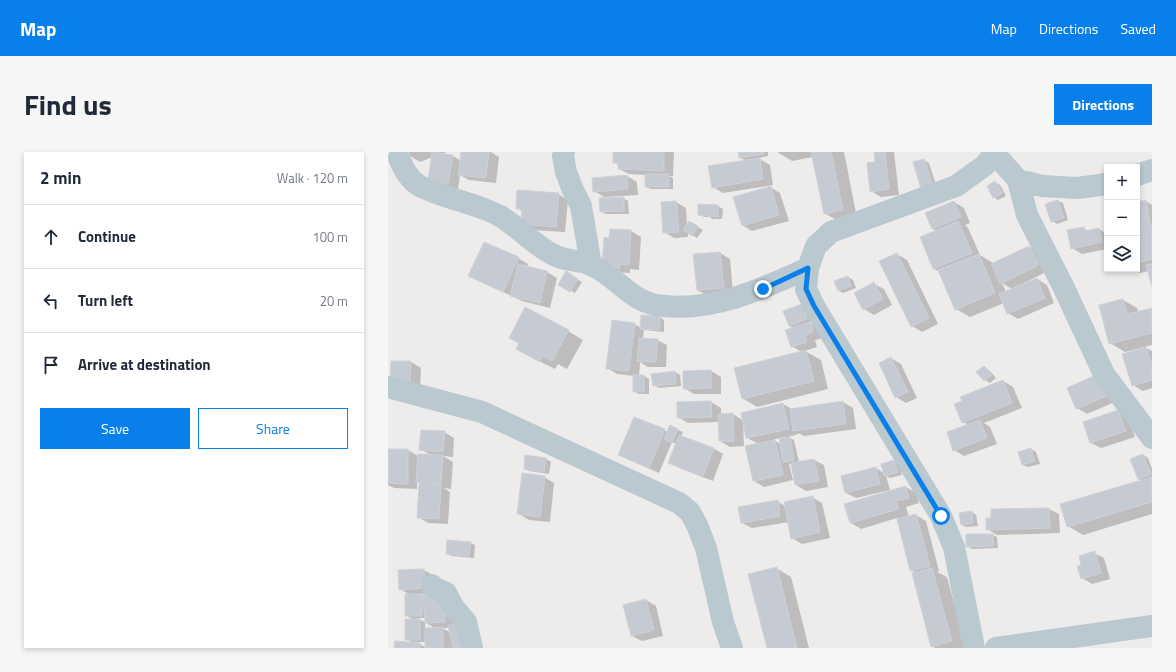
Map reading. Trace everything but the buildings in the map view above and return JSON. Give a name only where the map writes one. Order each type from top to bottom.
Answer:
[{"type":"street","points":[[564,152],[563,156],[566,172],[581,206],[591,265]]},
{"type":"street","points":[[974,648],[954,547],[941,516],[814,306],[806,289],[808,268],[816,246],[831,232],[956,186],[984,166],[995,153],[1018,180],[1027,215],[1063,286],[1104,374],[1152,438]]},
{"type":"street","points":[[399,158],[406,172],[417,184],[444,196],[499,215],[514,225],[538,246],[557,257],[591,265],[634,297],[648,303],[662,306],[688,307],[730,300],[763,289],[808,268]]},
{"type":"street","points":[[1140,174],[1152,170]]},
{"type":"street","points":[[1018,180],[1042,186],[1077,188],[1104,184]]},
{"type":"street","points":[[388,387],[482,412],[679,503],[690,512],[706,548],[723,622],[732,648]]},
{"type":"street","points":[[432,585],[434,588],[446,593],[454,608],[466,622],[472,648]]},
{"type":"street","points":[[996,648],[1152,626]]},
{"type":"route","points":[[763,289],[808,268],[806,289],[814,306],[941,516]]}]
